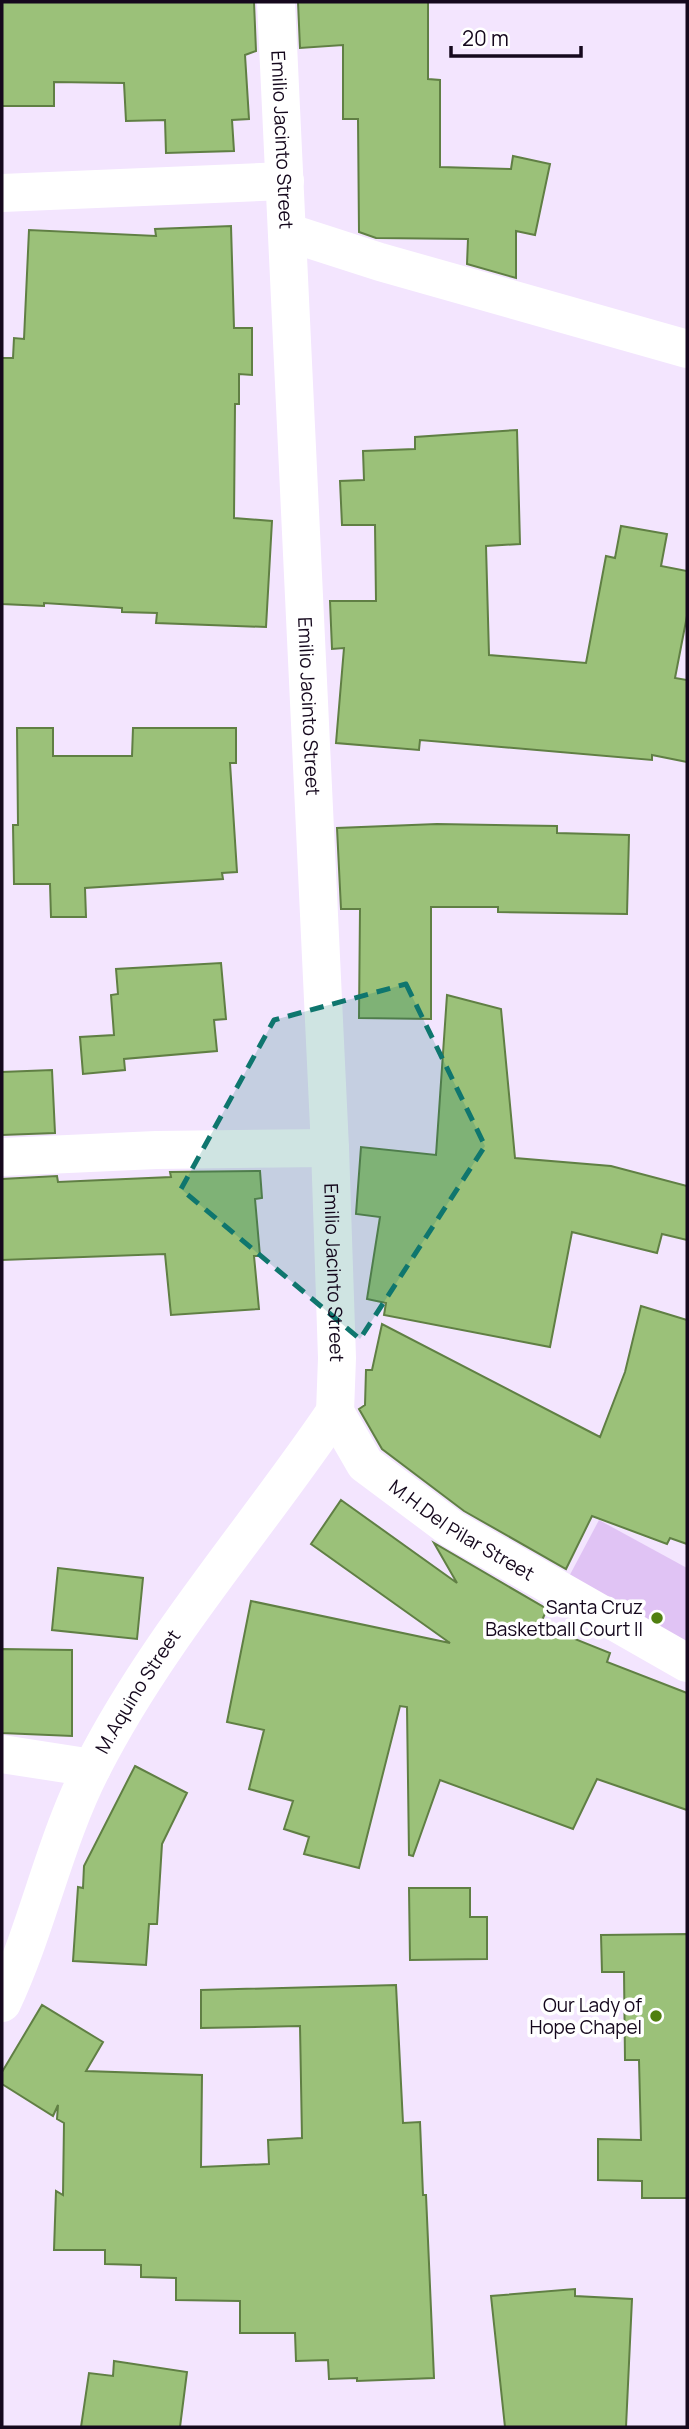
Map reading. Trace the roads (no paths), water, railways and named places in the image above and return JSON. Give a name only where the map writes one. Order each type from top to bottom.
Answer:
[{"type":"street","name":"Emilio Jacinto Street","points":[[276,2],[330,1147],[337,1358],[335,1412]]},
{"type":"street","points":[[2,193],[285,181]]},
{"type":"street","points":[[287,232],[380,262],[687,349]]},
{"type":"street","points":[[2,1157],[330,1147]]},
{"type":"street","name":"M.H.Del Pilar Street","points":[[335,1412],[365,1464],[452,1529],[687,1663]]},
{"type":"street","name":"M.Aquino Street","points":[[2,2003],[92,1768],[143,1678],[279,1495],[335,1412]]},
{"type":"street","points":[[2,1754],[92,1768]]},
{"type":"place","name":"Santa Cruz Basketball Court II","points":[[657,1618]]},
{"type":"place","name":"Our Lady of Hope Chapel","points":[[656,2016]]}]
